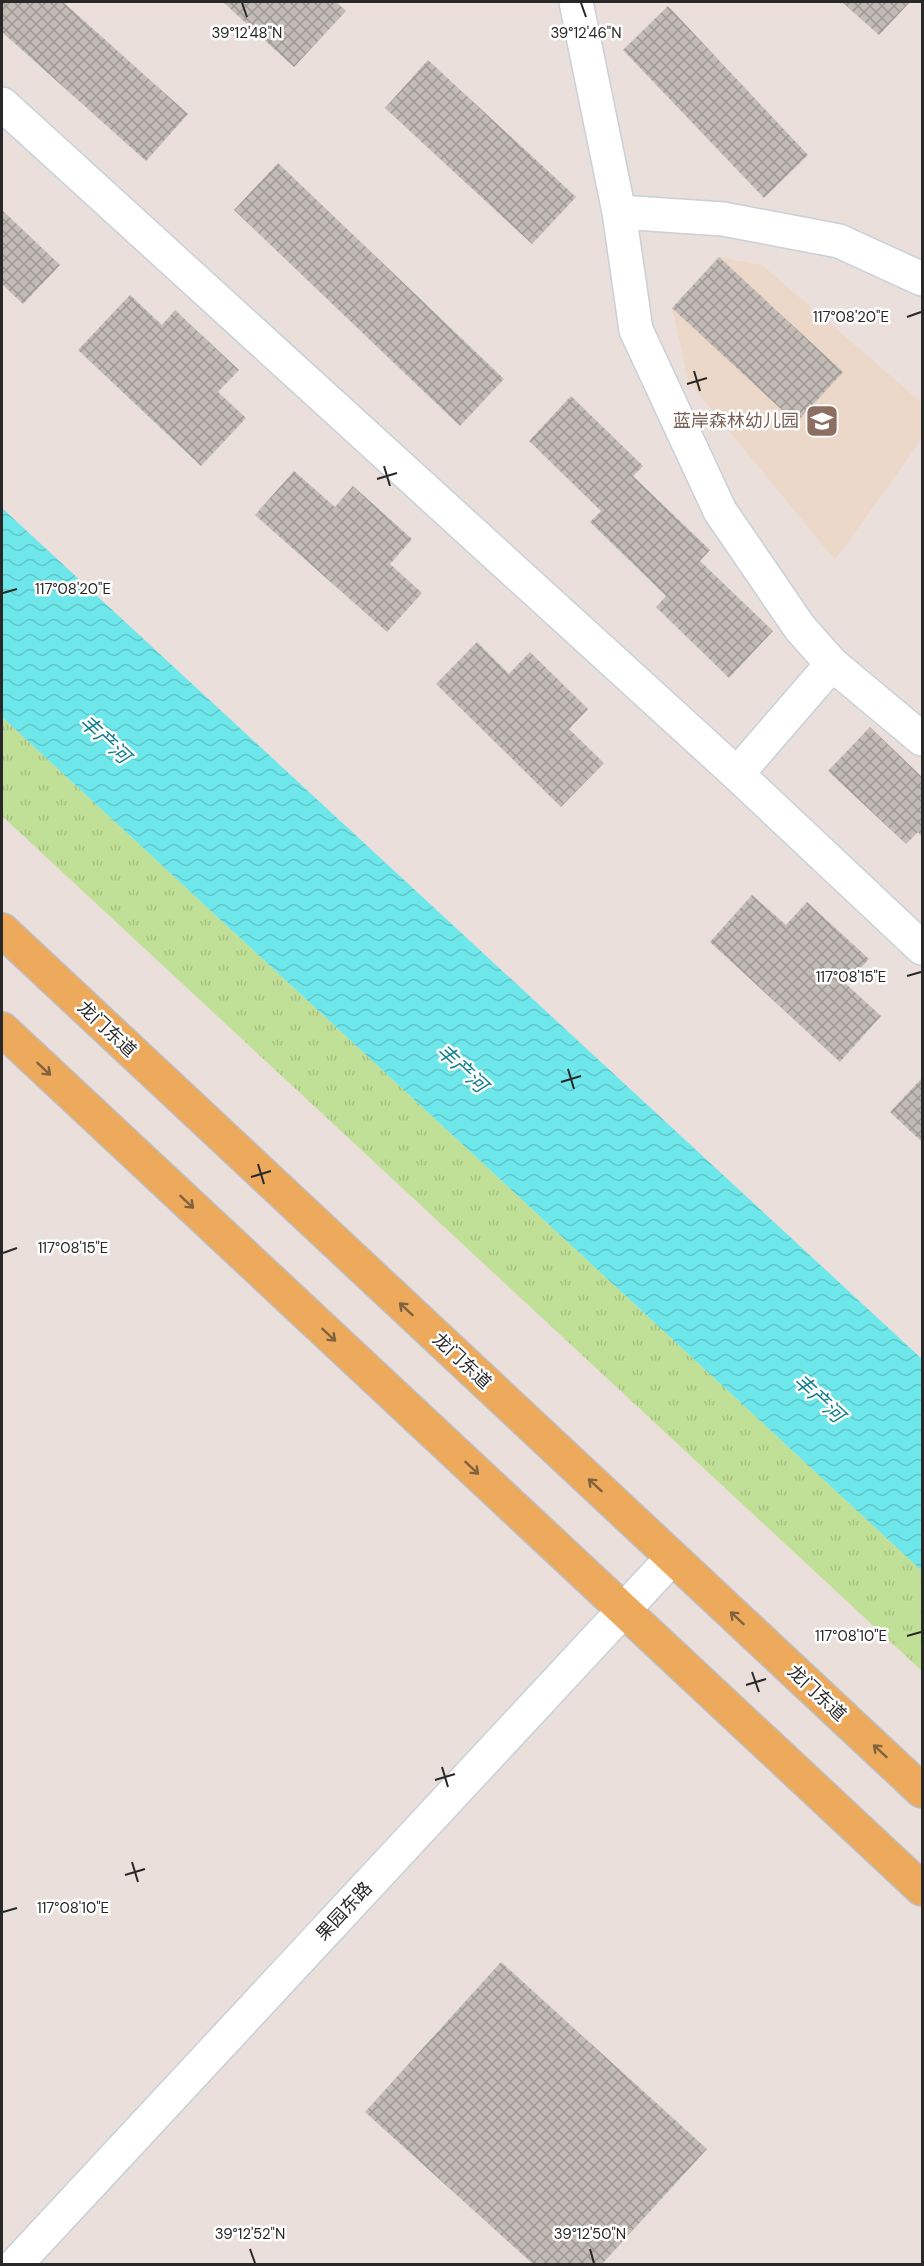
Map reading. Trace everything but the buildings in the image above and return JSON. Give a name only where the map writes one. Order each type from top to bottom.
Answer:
[{"type":"main road","name":"龙门东道","points":[[2,930],[922,1791]]},
{"type":"main road","points":[[2,1029],[922,1889]]},
{"type":"street","points":[[576,2],[619,212],[636,330],[720,511],[800,628],[832,664],[922,739]]},
{"type":"street","points":[[2,104],[737,774],[922,948]]},
{"type":"street","points":[[619,212],[723,219],[840,241],[922,279]]},
{"type":"street","points":[[737,774],[832,664]]},
{"type":"street","name":"果园东路","points":[[16,2265],[664,1550]]},
{"type":"street","name":"果园东路","points":[[2,2250],[616,1603]]},
{"type":"shaded area","name":"蓝岸森林幼儿园","points":[[719,257],[762,265],[922,403],[922,439],[835,560],[689,382],[672,308]]},
{"type":"green space","points":[[2,717],[922,1571],[922,1671],[2,816]]},
{"type":"water","name":"丰产河","points":[[2,508],[922,1359],[922,1571],[2,717]]},
{"type":"place","name":"蓝岸森林幼儿园","points":[[822,421]]}]
